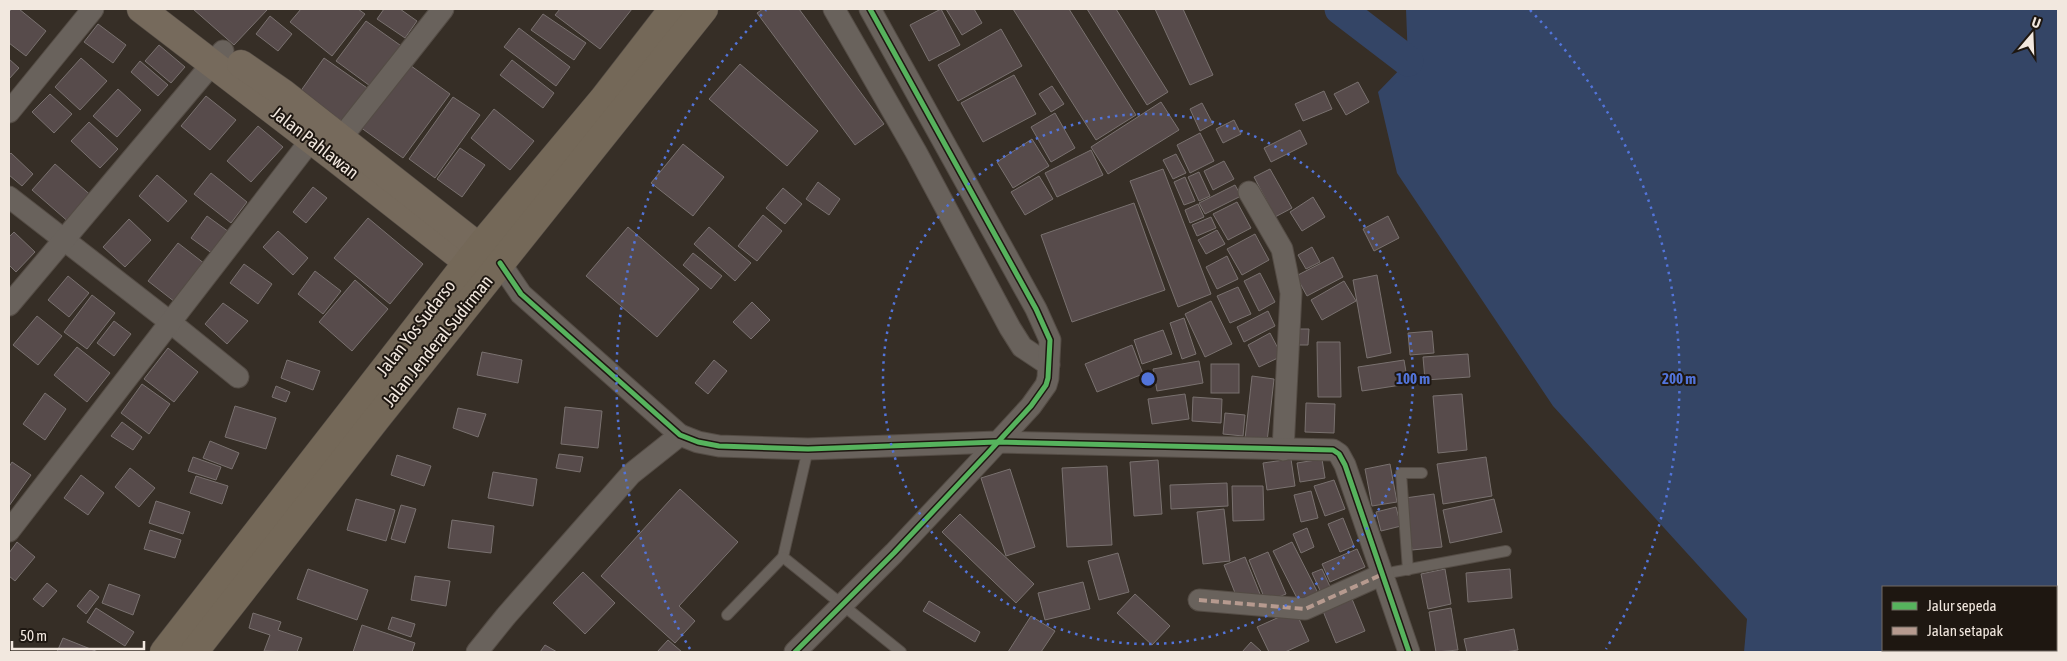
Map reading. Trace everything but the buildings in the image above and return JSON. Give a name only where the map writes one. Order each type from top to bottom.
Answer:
[{"type":"highway","name":"Jalan Yos Sudarso","points":[[164,652],[484,263],[604,98],[673,9]]},
{"type":"highway","name":"Jalan Jenderal Sudirman","points":[[194,652],[484,263],[704,9]]},
{"type":"main road","name":"Jalan Pahlawan","points":[[141,9],[217,57],[282,92],[341,138],[484,263]]},
{"type":"main road","name":"Jalan Pahlawan","points":[[172,9],[217,57],[312,140],[484,263]]},
{"type":"street","points":[[9,112],[92,9]]},
{"type":"street","points":[[341,138],[443,9]]},
{"type":"street","points":[[834,9],[916,152],[1022,348],[1049,366]]},
{"type":"street","points":[[795,652],[842,606],[1031,406],[1046,385],[1049,366],[1050,340],[1036,309],[870,9]]},
{"type":"street","points":[[9,305],[217,57]]},
{"type":"street","points":[[916,152],[940,136]]},
{"type":"street","points":[[9,531],[312,140]]},
{"type":"street","points":[[1249,192],[1282,249],[1291,293],[1283,450]]},
{"type":"street","points":[[9,197],[238,377]]},
{"type":"street","points":[[981,275],[1007,259]]},
{"type":"street","points":[[484,263],[680,435],[698,442],[719,446],[808,449],[997,442],[1328,450],[1339,454],[1346,465],[1409,652]]},
{"type":"street","points":[[477,652],[506,616],[631,474],[680,435]]},
{"type":"street","points":[[1198,600],[1305,609],[1383,574]]},
{"type":"lane","points":[[727,615],[783,557],[808,449]]},
{"type":"lane","points":[[1408,570],[1401,474],[1422,473]]},
{"type":"lane","points":[[1383,574],[1506,551]]},
{"type":"lane","points":[[783,557],[901,652]]},
{"type":"water","points":[[1406,9],[2058,9],[2058,652],[1744,652],[1747,619],[1553,406],[1397,173],[1378,92],[1408,61]]},
{"type":"waterway","points":[[1340,9],[1408,61]]},
{"type":"marked path","points":[[1199,600],[1305,609],[1383,574]]},
{"type":"cycle path","points":[[795,652],[894,553],[986,455],[1031,406],[1046,385],[1048,378],[1050,340],[1036,309],[870,9]]},
{"type":"cycle path","points":[[500,263],[521,294],[680,435],[698,442],[719,446],[808,449],[997,442],[1333,450],[1339,454],[1345,465],[1409,652]]}]
